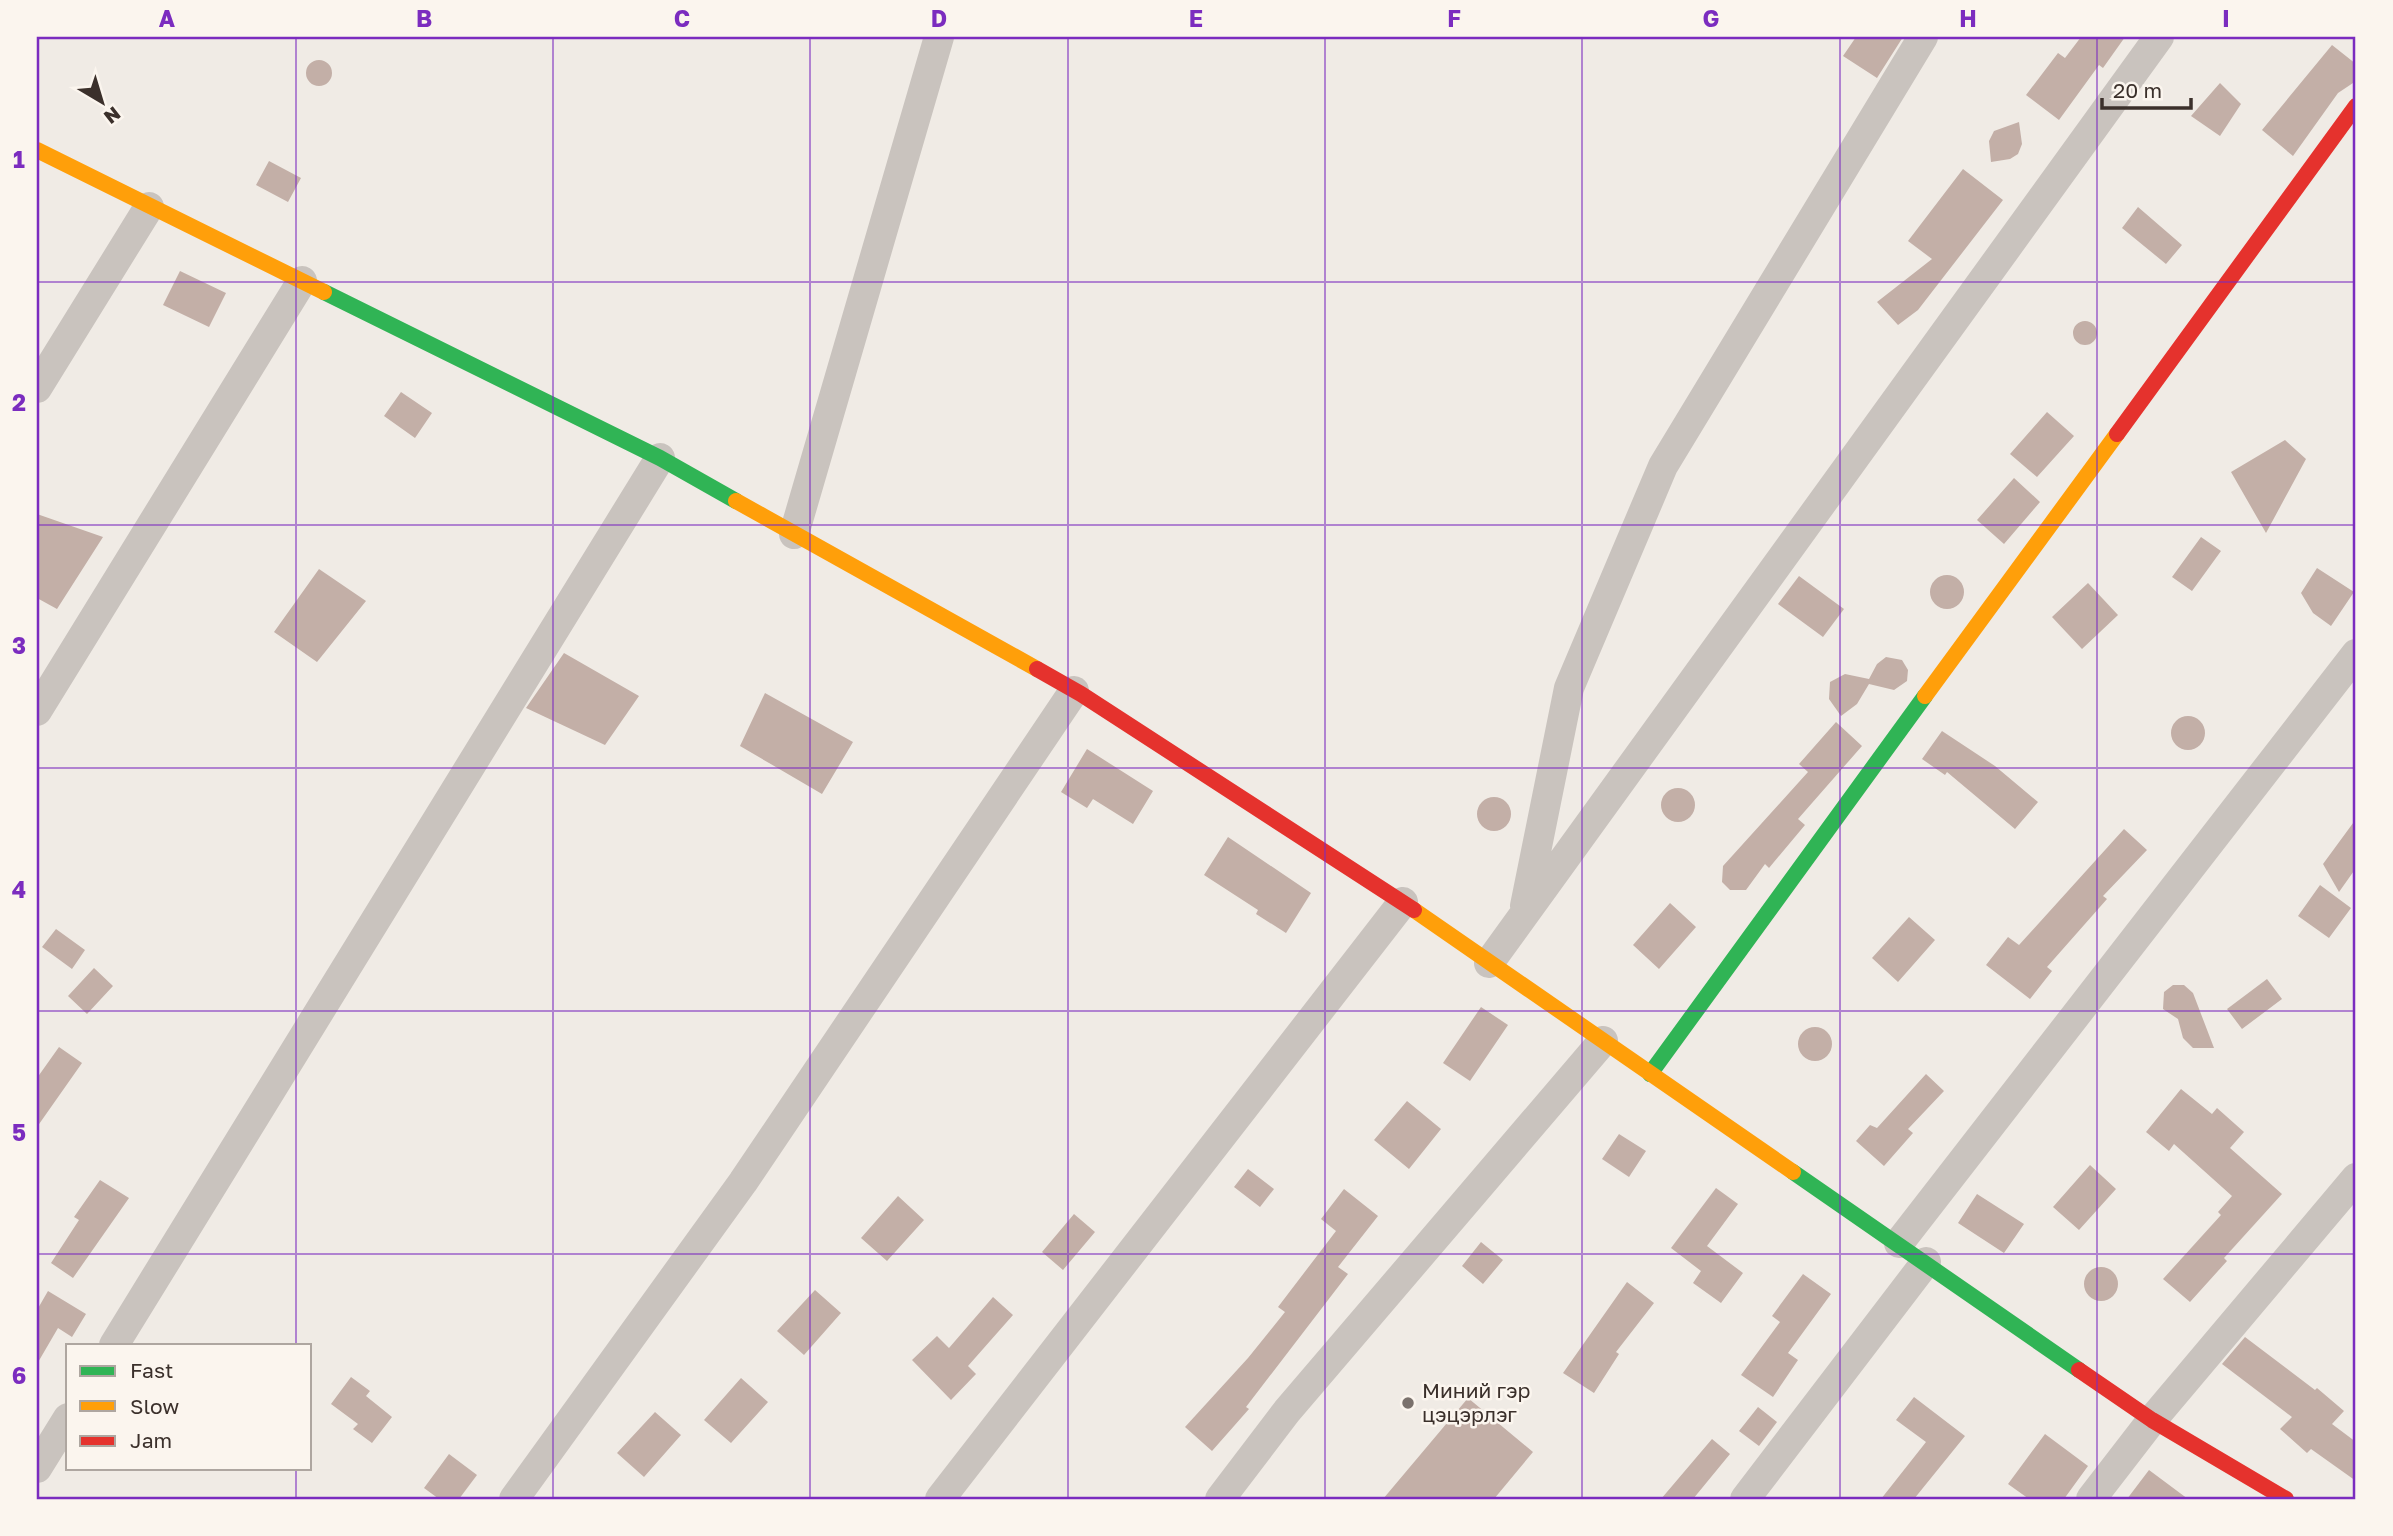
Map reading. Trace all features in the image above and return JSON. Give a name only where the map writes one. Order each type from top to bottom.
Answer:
[{"type":"street","points":[[794,534],[939,37]]},
{"type":"street","points":[[1523,917],[1569,688],[1663,466],[1923,37]]},
{"type":"street","points":[[1489,963],[2160,37]]},
{"type":"street","points":[[1650,1074],[2356,106]]},
{"type":"street","points":[[37,150],[660,458],[1074,691],[1402,902],[2152,1420],[2286,1499]]},
{"type":"street","points":[[37,388],[149,207]]},
{"type":"street","points":[[37,711],[302,281]]},
{"type":"street","points":[[115,1344],[660,458]]},
{"type":"street","points":[[1899,1243],[2356,654]]},
{"type":"street","points":[[514,1499],[743,1182],[1074,691]]},
{"type":"street","points":[[940,1499],[1402,902]]},
{"type":"street","points":[[1220,1499],[1287,1411],[1603,1041]]},
{"type":"street","points":[[2091,1499],[2152,1420],[2356,1178]]},
{"type":"street","points":[[1745,1499],[1926,1262]]},
{"type":"street","points":[[37,1468],[66,1421]]},
{"type":"building","points":[[1856,37],[1903,37],[1877,78],[1843,56]]},
{"type":"building","points":[[2081,37],[2125,37],[2103,68],[2099,65],[2059,120],[2026,95],[2058,53],[2065,58]]},
{"type":"building","points":[[2332,45],[2356,64],[2356,81],[2338,93],[2293,156],[2262,130]]},
{"type":"building","points":[[319,60],[328,64],[332,73],[328,82],[319,86],[310,82],[306,73],[310,64]]},
{"type":"building","points":[[2220,83],[2241,104],[2220,136],[2191,116]]},
{"type":"building","points":[[2019,122],[2022,144],[2018,154],[2010,159],[1991,162],[1989,141],[1994,131]]},
{"type":"building","points":[[269,161],[301,178],[288,202],[256,185]]},
{"type":"building","points":[[1963,169],[2003,200],[1918,310],[1898,325],[1877,302],[1932,259],[1908,241]]},
{"type":"building","points":[[2138,207],[2182,245],[2166,264],[2122,228]]},
{"type":"building","points":[[180,271],[226,293],[209,327],[163,305]]},
{"type":"building","points":[[2085,321],[2094,324],[2097,333],[2094,342],[2085,345],[2076,342],[2073,333],[2076,324]]},
{"type":"building","points":[[401,392],[432,413],[415,438],[384,416]]},
{"type":"building","points":[[2047,412],[2074,436],[2037,477],[2010,454]]},
{"type":"building","points":[[2285,440],[2306,459],[2266,533],[2231,472]]},
{"type":"building","points":[[2014,478],[2040,502],[2004,544],[1977,520]]},
{"type":"building","points":[[37,514],[103,537],[57,609],[37,598]]},
{"type":"building","points":[[2201,537],[2221,551],[2192,591],[2172,577]]},
{"type":"building","points":[[2317,568],[2354,592],[2331,626],[2313,613],[2301,593]]},
{"type":"building","points":[[319,569],[366,601],[317,662],[274,632]]},
{"type":"building","points":[[1947,575],[1959,580],[1964,592],[1959,604],[1947,609],[1935,604],[1930,592],[1935,580]]},
{"type":"building","points":[[1799,576],[1844,609],[1823,637],[1778,604]]},
{"type":"building","points":[[2088,583],[2118,615],[2082,649],[2052,617]]},
{"type":"building","points":[[564,653],[639,696],[605,745],[526,708]]},
{"type":"building","points":[[1886,657],[1902,660],[1908,670],[1907,681],[1894,690],[1869,684],[1857,704],[1841,716],[1829,699],[1830,682],[1845,674],[1869,679],[1877,664]]},
{"type":"building","points":[[765,693],[853,742],[822,794],[740,746]]},
{"type":"building","points":[[2188,716],[2200,721],[2205,733],[2200,745],[2188,750],[2176,745],[2171,733],[2176,721]]},
{"type":"building","points":[[1836,722],[1862,746],[1798,819],[1805,825],[1769,868],[1765,864],[1746,890],[1730,890],[1722,882],[1723,866],[1808,772],[1799,764]]},
{"type":"building","points":[[1942,731],[1995,766],[2038,802],[2015,829],[1947,772],[1945,775],[1922,759]]},
{"type":"building","points":[[1087,749],[1153,791],[1133,824],[1093,799],[1087,808],[1061,792]]},
{"type":"building","points":[[1678,788],[1690,793],[1695,805],[1690,817],[1678,822],[1666,817],[1661,805],[1666,793]]},
{"type":"building","points":[[1494,797],[1506,802],[1511,814],[1506,826],[1494,831],[1482,826],[1477,814],[1482,802]]},
{"type":"building","points":[[2356,819],[2356,868],[2339,892],[2323,864]]},
{"type":"building","points":[[2124,829],[2147,850],[2103,896],[2107,899],[2047,967],[2052,971],[2030,999],[1986,965],[2008,937],[2019,945]]},
{"type":"building","points":[[1228,837],[1311,893],[1286,933],[1256,914],[1258,910],[1204,875]]},
{"type":"building","points":[[2320,885],[2351,908],[2329,938],[2298,916]]},
{"type":"building","points":[[1670,903],[1696,927],[1659,969],[1633,945]]},
{"type":"building","points":[[1909,917],[1935,940],[1898,982],[1872,958]]},
{"type":"building","points":[[56,929],[85,950],[72,969],[42,947]]},
{"type":"building","points":[[94,968],[113,986],[87,1014],[68,996]]},
{"type":"building","points":[[2267,979],[2282,999],[2242,1029],[2227,1009]]},
{"type":"building","points":[[2173,985],[2184,985],[2193,993],[2214,1048],[2193,1048],[2183,1038],[2178,1019],[2163,1009],[2164,992]]},
{"type":"building","points":[[1481,1007],[1508,1025],[1470,1081],[1443,1063]]},
{"type":"building","points":[[1815,1027],[1827,1032],[1832,1044],[1827,1056],[1815,1061],[1803,1056],[1798,1044],[1803,1032]]},
{"type":"building","points":[[59,1047],[82,1063],[37,1127],[37,1078]]},
{"type":"building","points":[[1926,1074],[1944,1091],[1908,1129],[1913,1133],[1884,1166],[1856,1141],[1870,1125],[1877,1128]]},
{"type":"building","points":[[2181,1089],[2212,1114],[2217,1108],[2244,1132],[2230,1148],[2282,1194],[2224,1258],[2227,1261],[2190,1302],[2163,1279],[2221,1215],[2218,1212],[2232,1196],[2174,1144],[2169,1151],[2146,1132]]},
{"type":"building","points":[[1407,1101],[1441,1129],[1409,1169],[1374,1140]]},
{"type":"building","points":[[1619,1134],[1646,1151],[1629,1177],[1602,1159]]},
{"type":"building","points":[[2090,1165],[2116,1189],[2079,1230],[2053,1207]]},
{"type":"building","points":[[1248,1169],[1274,1189],[1260,1207],[1234,1187]]},
{"type":"building","points":[[100,1180],[129,1198],[73,1278],[51,1263],[79,1220],[74,1217]]},
{"type":"building","points":[[1716,1188],[1738,1204],[1707,1246],[1743,1273],[1721,1303],[1693,1283],[1701,1271],[1671,1248]]},
{"type":"building","points":[[1344,1189],[1378,1216],[1338,1267],[1348,1274],[1246,1407],[1249,1409],[1212,1451],[1185,1427],[1248,1358],[1285,1312],[1278,1307],[1336,1231],[1321,1219]]},
{"type":"building","points":[[1977,1194],[2024,1224],[2004,1253],[1958,1223]]},
{"type":"building","points":[[898,1196],[924,1220],[887,1261],[861,1238]]},
{"type":"building","points":[[1074,1214],[1095,1232],[1063,1270],[1042,1252]]},
{"type":"building","points":[[1481,1242],[1503,1260],[1483,1284],[1462,1266]]},
{"type":"building","points":[[2101,1267],[2113,1272],[2118,1284],[2113,1296],[2101,1301],[2089,1296],[2084,1284],[2089,1272]]},
{"type":"building","points":[[1803,1274],[1831,1294],[1788,1353],[1798,1360],[1773,1397],[1741,1375],[1780,1322],[1772,1316]]},
{"type":"building","points":[[1627,1282],[1654,1303],[1616,1352],[1619,1354],[1594,1393],[1563,1373]]},
{"type":"building","points":[[815,1290],[841,1313],[804,1355],[777,1331]]},
{"type":"building","points":[[48,1291],[86,1314],[72,1337],[58,1328],[37,1364],[37,1310]]},
{"type":"building","points":[[993,1297],[1013,1315],[968,1366],[976,1374],[951,1400],[912,1360],[937,1336],[949,1348]]},
{"type":"building","points":[[2245,1337],[2315,1390],[2317,1388],[2344,1411],[2332,1424],[2356,1442],[2356,1481],[2311,1449],[2307,1453],[2280,1429],[2292,1417],[2222,1364]]},
{"type":"building","points":[[351,1377],[370,1391],[366,1396],[392,1417],[372,1443],[353,1429],[358,1424],[331,1404]]},
{"type":"building","points":[[741,1378],[768,1402],[731,1443],[704,1420]]},
{"type":"building","points":[[1914,1397],[1965,1436],[1914,1499],[1881,1499],[1926,1442],[1896,1420]]},
{"type":"building","points":[[1468,1398],[1533,1452],[1494,1499],[1383,1499]]},
{"type":"building","points":[[1758,1407],[1777,1422],[1759,1446],[1739,1431]]},
{"type":"building","points":[[655,1412],[681,1435],[644,1477],[617,1453]]},
{"type":"building","points":[[2045,1434],[2088,1466],[2064,1499],[2029,1499],[2008,1484]]},
{"type":"building","points":[[1712,1439],[1730,1454],[1693,1499],[1661,1499]]},
{"type":"building","points":[[449,1454],[477,1475],[459,1499],[439,1499],[424,1488]]},
{"type":"building","points":[[2149,1470],[2188,1499],[2127,1499]]},
{"type":"traffic: fast","points":[[324,292],[660,458],[736,501]]},
{"type":"traffic: fast","points":[[1650,1074],[1925,696]]},
{"type":"traffic: fast","points":[[1793,1172],[2079,1370]]},
{"type":"traffic: slow","points":[[37,150],[324,292]]},
{"type":"traffic: slow","points":[[1925,696],[2117,434]]},
{"type":"traffic: slow","points":[[736,501],[1037,669]]},
{"type":"traffic: slow","points":[[1414,910],[1793,1172]]},
{"type":"traffic: jam","points":[[2117,434],[2356,106]]},
{"type":"traffic: jam","points":[[1037,669],[1081,694],[1414,910]]},
{"type":"traffic: jam","points":[[2079,1370],[2152,1420],[2286,1499]]},
{"type":"place","name":"Миний гэр цэцэрлэг","points":[[1408,1403]]}]
